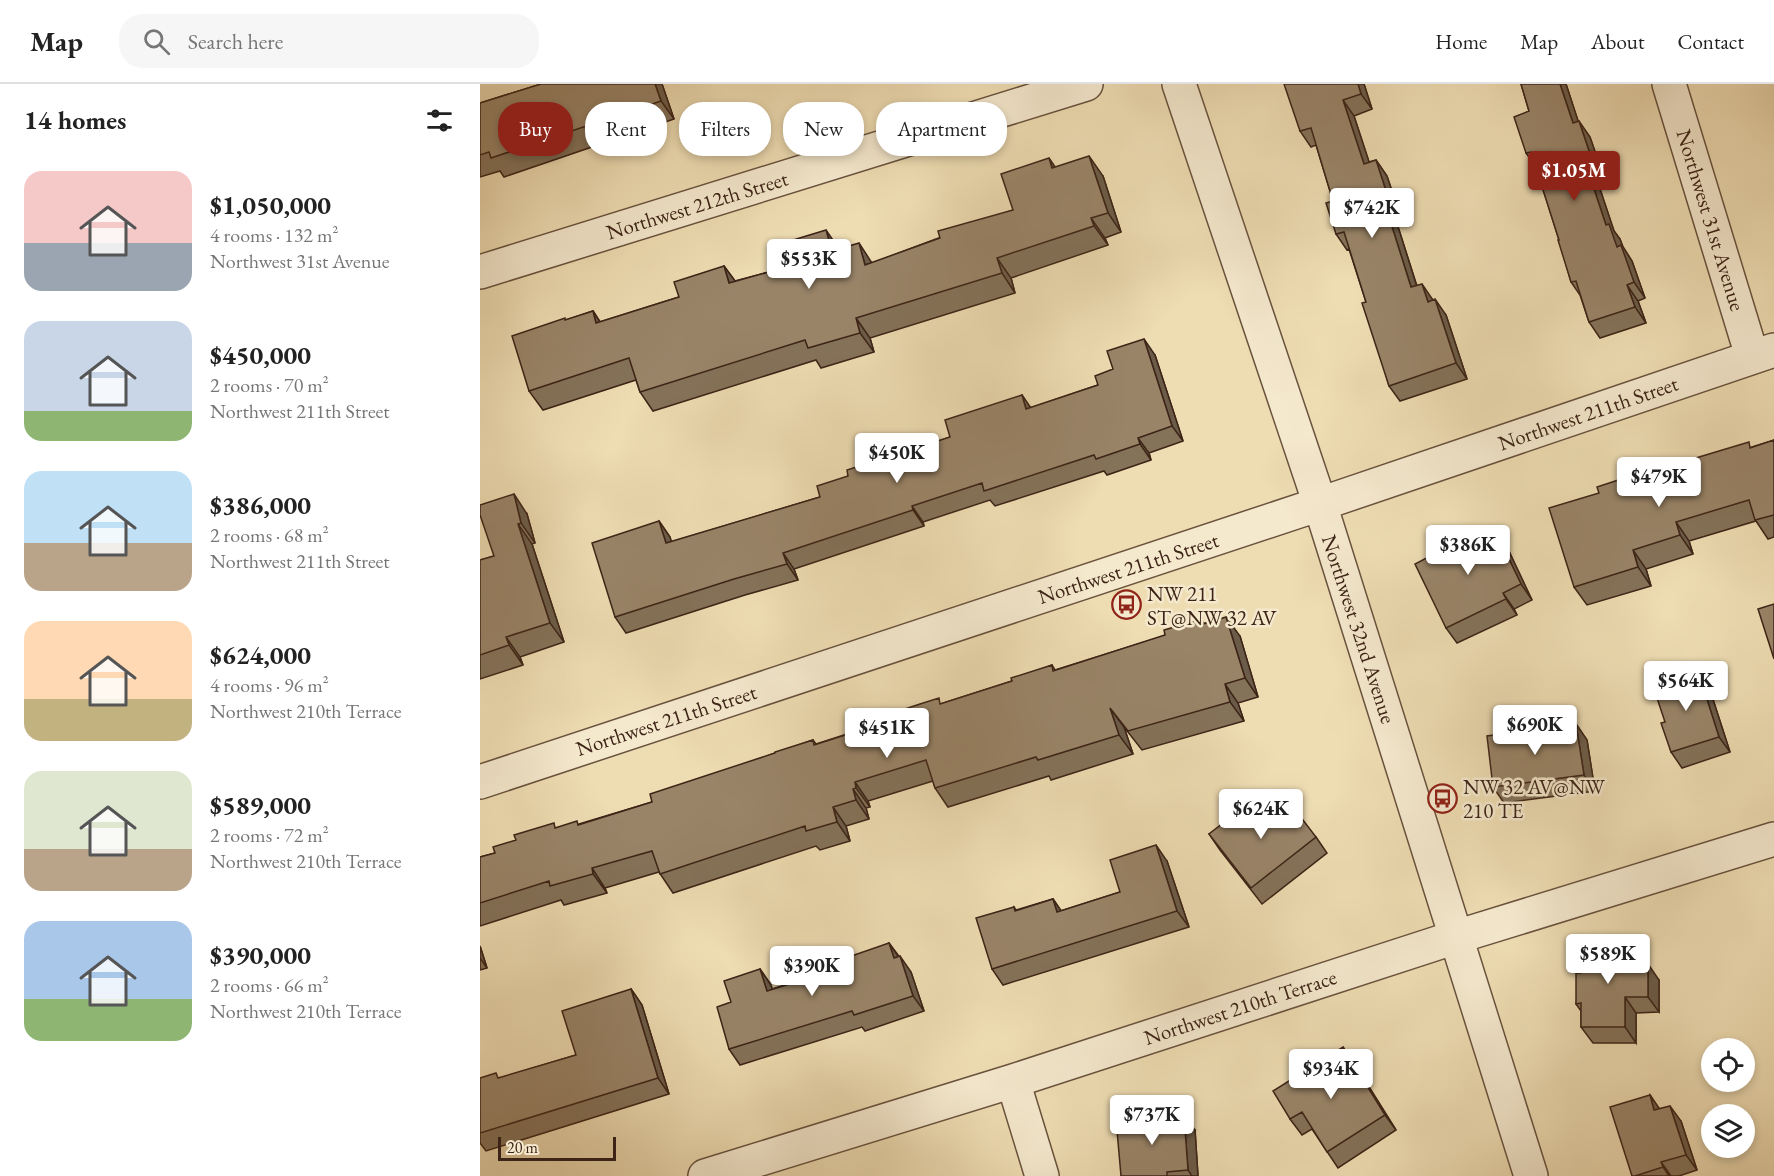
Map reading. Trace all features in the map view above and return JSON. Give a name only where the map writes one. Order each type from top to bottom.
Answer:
[{"type":"street","name":"Northwest 212th Street","points":[[480,272],[1086,84]]},
{"type":"street","name":"Northwest 32nd Avenue","points":[[1179,84],[1320,504],[1531,1176]]},
{"type":"street","name":"Northwest 31st Avenue","points":[[1669,84],[1763,353]]},
{"type":"street","name":"Northwest 211th Street","points":[[480,782],[1320,504],[1763,353]]},
{"type":"street","name":"Northwest 210th Terrace","points":[[705,1176],[1013,1081],[1456,937],[1774,839]]},
{"type":"street","points":[[1013,1081],[1042,1176]]},
{"type":"building","points":[[541,84],[655,84],[661,101],[585,102],[585,126],[573,131],[573,102],[498,102],[498,156],[491,158],[489,152],[480,155],[480,103]]},
{"type":"building","points":[[1284,84],[1358,84],[1361,94],[1343,100],[1364,164],[1376,160],[1388,197],[1383,198],[1411,287],[1422,284],[1428,302],[1435,299],[1456,363],[1389,386],[1362,303],[1366,302],[1344,232],[1336,234],[1326,203],[1333,201],[1311,128],[1300,131]]},
{"type":"building","points":[[1521,84],[1560,84],[1573,123],[1579,121],[1590,154],[1583,156],[1606,225],[1609,224],[1617,247],[1621,245],[1634,282],[1627,285],[1635,307],[1589,322],[1576,281],[1571,282],[1531,152],[1526,153],[1514,117],[1529,111]]},
{"type":"building","points":[[1089,156],[1108,213],[1091,218],[1094,226],[997,258],[1002,273],[856,318],[860,333],[808,348],[805,340],[640,392],[629,358],[529,391],[512,336],[593,311],[596,323],[679,297],[674,282],[724,266],[729,283],[787,267],[780,244],[826,230],[832,251],[859,243],[865,265],[940,238],[938,231],[1013,210],[1001,174],[1049,158],[1052,168]]},
{"type":"building","points":[[1144,339],[1172,426],[1138,438],[1140,444],[1096,459],[1094,455],[984,491],[982,483],[912,506],[913,510],[783,553],[787,564],[615,617],[592,543],[659,521],[666,543],[820,497],[817,486],[848,476],[847,470],[950,437],[945,420],[1022,395],[1026,409],[1098,385],[1095,376],[1113,369],[1107,351]]},
{"type":"building","points":[[1774,440],[1774,515],[1755,520],[1749,500],[1676,522],[1680,535],[1633,550],[1638,567],[1574,587],[1549,508],[1599,493],[1597,487],[1658,467],[1659,469],[1749,442],[1750,448]]},
{"type":"building","points":[[514,494],[521,523],[518,524],[550,623],[506,637],[509,645],[480,655],[480,560],[494,556],[480,515],[480,505]]},
{"type":"building","points":[[1493,526],[1521,584],[1503,593],[1506,599],[1446,628],[1415,564],[1438,552],[1435,548],[1470,532],[1472,537]]},
{"type":"building","points":[[1774,604],[1774,659],[1758,609]]},
{"type":"building","points":[[1226,617],[1245,678],[1225,684],[1230,702],[1128,731],[1110,708],[1119,735],[1038,760],[1036,757],[935,788],[926,760],[855,782],[856,788],[853,789],[856,800],[833,807],[837,822],[806,831],[805,826],[660,874],[652,851],[592,868],[593,874],[550,886],[549,881],[480,903],[480,857],[495,853],[493,847],[516,840],[514,835],[554,823],[555,828],[577,821],[578,825],[652,802],[650,794],[775,752],[813,740],[814,745],[883,723],[882,721],[904,715],[902,710],[920,704],[939,698],[940,704],[1012,681],[1011,678],[1052,665],[1053,671],[1165,635],[1164,630],[1202,619],[1203,624]]},
{"type":"building","points":[[1698,671],[1719,737],[1671,752],[1661,723],[1665,722],[1653,686]]},
{"type":"building","points":[[1576,724],[1584,775],[1493,787],[1487,736]]},
{"type":"building","points":[[1253,800],[1268,820],[1290,803],[1316,837],[1251,888],[1209,834]]},
{"type":"building","points":[[1156,845],[1177,911],[992,969],[976,918],[1014,907],[1015,911],[1053,899],[1057,912],[1120,892],[1110,860]]},
{"type":"building","points":[[889,943],[894,958],[900,956],[913,996],[854,1015],[852,1011],[729,1049],[717,1007],[731,1002],[724,981],[760,969],[767,991],[843,967],[840,960]]},
{"type":"building","points":[[1625,945],[1625,964],[1648,964],[1648,997],[1625,997],[1625,1027],[1581,1027],[1581,1003],[1576,1004],[1576,973],[1581,973],[1580,946]]},
{"type":"building","points":[[631,989],[658,1078],[480,1133],[480,1078],[496,1073],[498,1078],[576,1055],[562,1011]]},
{"type":"building","points":[[1343,1047],[1385,1115],[1327,1152],[1302,1112],[1290,1119],[1273,1091]]},
{"type":"building","points":[[1650,1095],[1654,1110],[1670,1106],[1686,1155],[1661,1162],[1663,1167],[1632,1176],[1610,1107]]},
{"type":"building","points":[[1184,1115],[1188,1170],[1167,1172],[1167,1176],[1121,1176],[1116,1119]]},
{"type":"place","name":"NW 211 ST@NW 32 AV","points":[[1126,605]]},
{"type":"place","name":"NW 32 AV@NW 210 TE","points":[[1442,798]]}]
